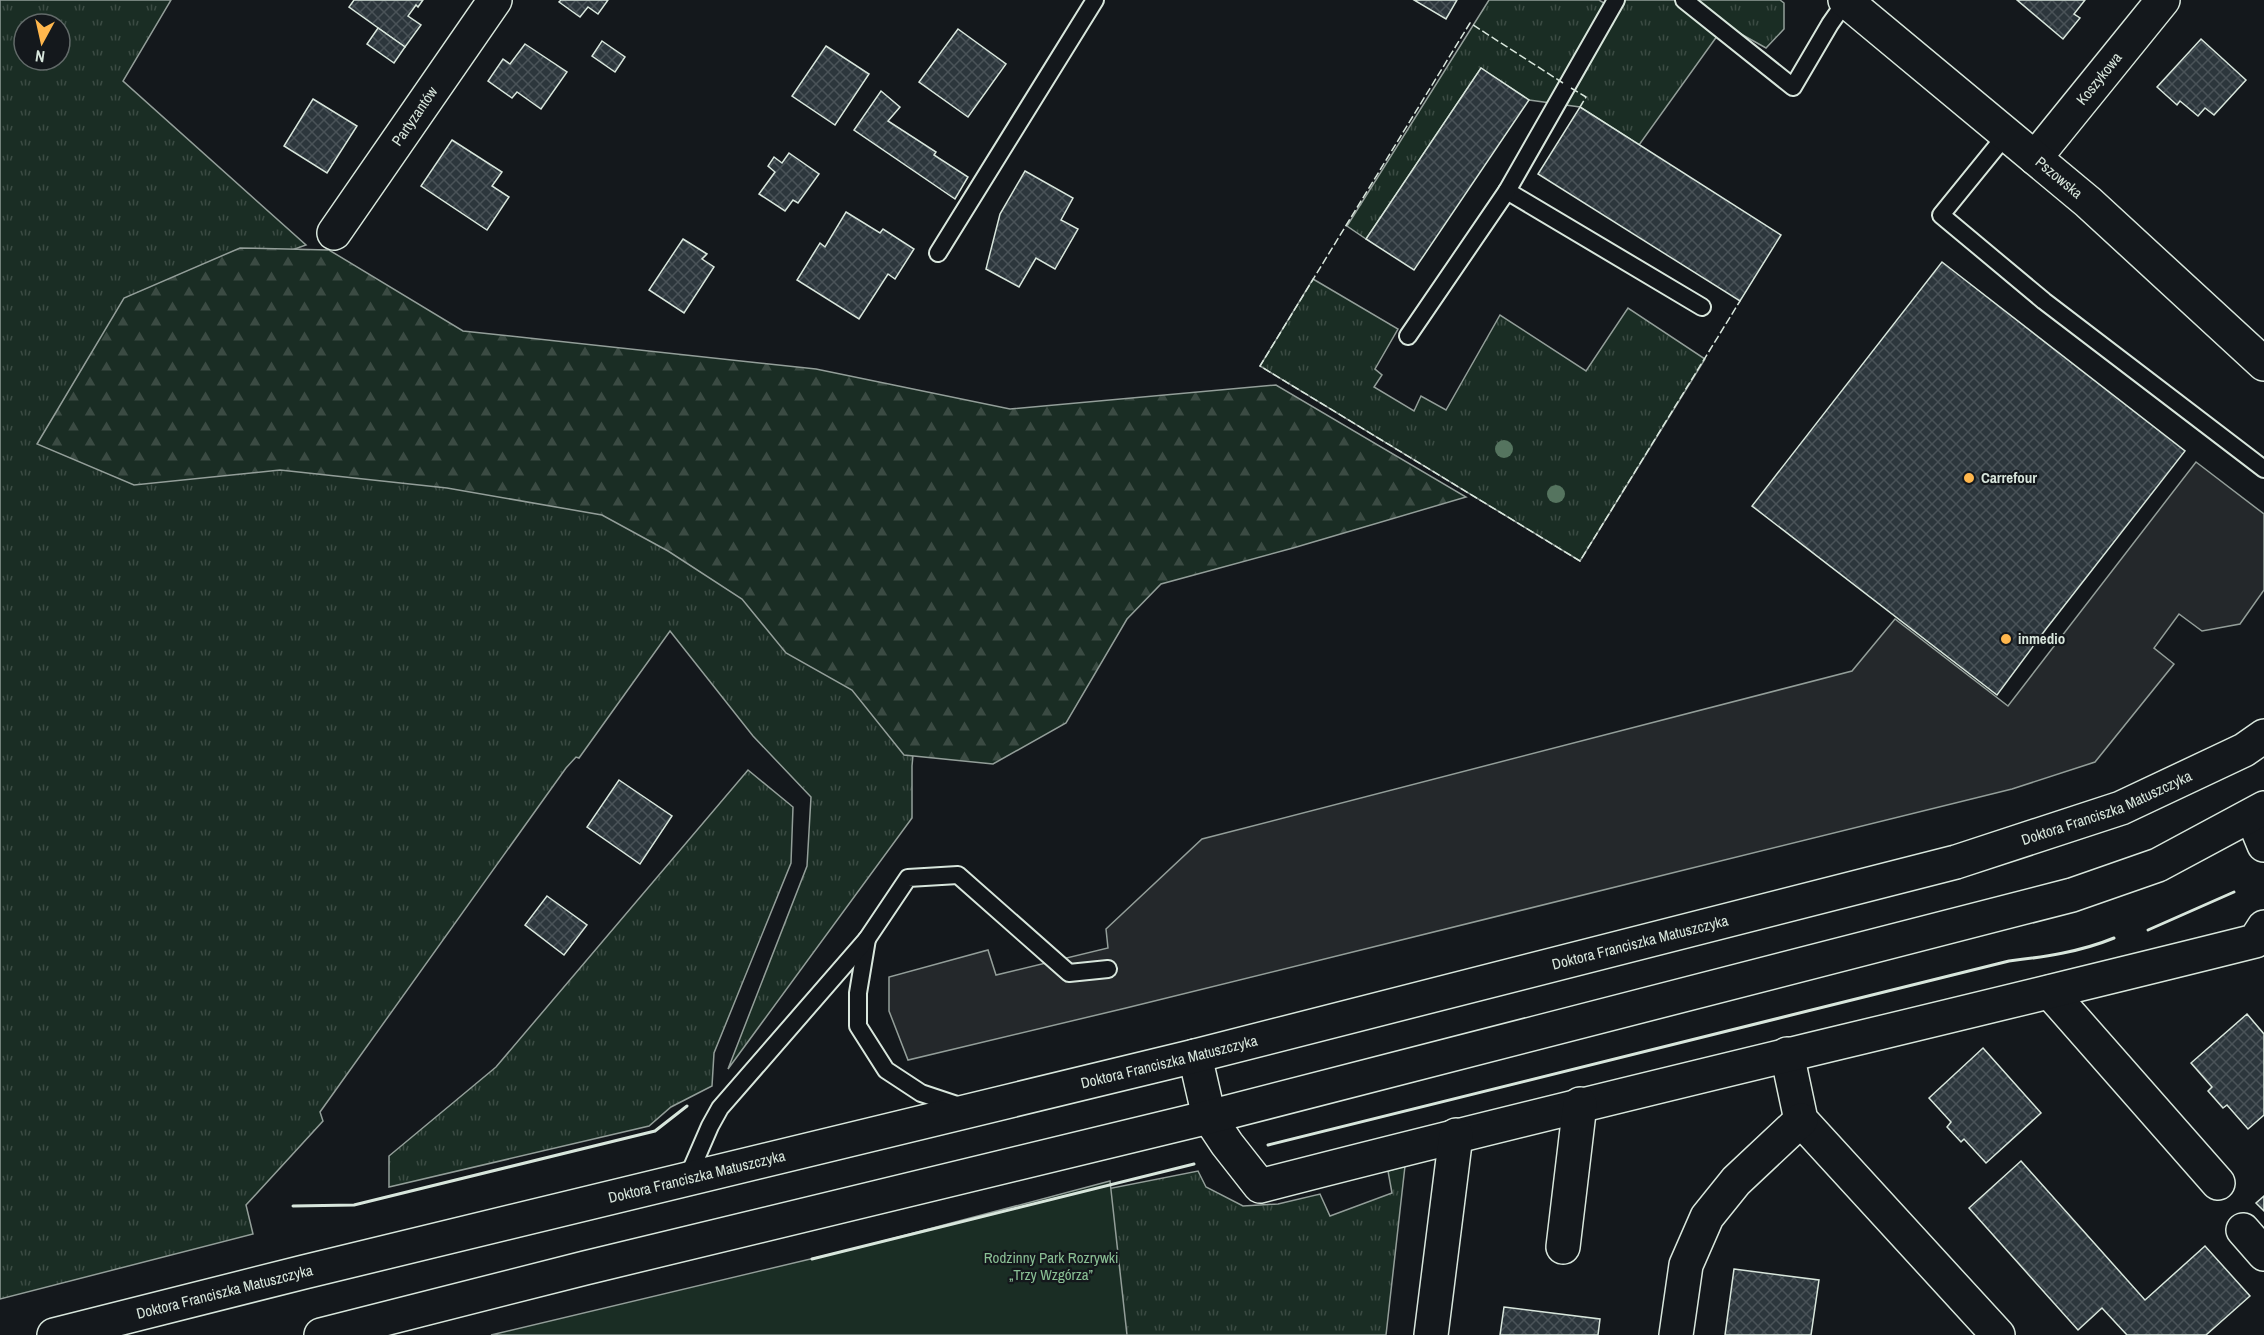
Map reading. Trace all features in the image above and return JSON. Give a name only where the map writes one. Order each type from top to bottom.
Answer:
[{"type":"main road","name":"Partyzantów","points":[[334,233],[495,0]]},
{"type":"main road","name":"Koszykowa","points":[[2035,159],[2163,0]]},
{"type":"main road","name":"Pszowska","points":[[1845,1],[2088,202],[2264,364]]},
{"type":"main road","name":"Doktora Franciszka Matuszczyka","points":[[54,1335],[304,1272],[1195,1056],[1956,862],[2121,808],[2244,750],[2264,736]]},
{"type":"main road","points":[[321,1335],[597,1265],[1209,1117],[2072,895],[2158,865],[2260,823]]},
{"type":"main road","points":[[1195,1056],[1209,1117],[1260,1186],[1580,1104],[2050,992],[2261,939]]},
{"type":"main road","points":[[2050,992],[2218,1183]]},
{"type":"main road","points":[[1787,1054],[1801,1120],[1998,1335]]},
{"type":"main road","points":[[1563,1247],[1580,1104]]},
{"type":"main road","points":[[1676,1335],[1686,1265],[1707,1217],[1736,1181],[1801,1120]]},
{"type":"main road","points":[[1431,1335],[1456,1135]]},
{"type":"lane","points":[[938,253],[1095,0]]},
{"type":"lane","points":[[1408,336],[1507,191],[1616,0]]},
{"type":"lane","points":[[1684,0],[1793,87],[1845,1]]},
{"type":"lane","points":[[2006,135],[1941,215],[2044,301],[2264,469]]},
{"type":"lane","points":[[1507,191],[1702,307]]},
{"type":"lane","points":[[687,1179],[720,1108],[867,939],[908,878],[958,875],[1069,973],[1108,969]]},
{"type":"lane","points":[[867,939],[858,993],[858,1026],[886,1070],[921,1093],[972,1110]]},
{"type":"green space","points":[[0,0],[171,0],[123,81],[306,245],[138,305],[130,438],[589,496],[649,523],[864,684],[914,744],[912,818],[728,1069],[807,866],[811,797],[753,736],[670,631],[579,758],[576,757],[566,768],[320,1112],[323,1121],[246,1205],[253,1234],[0,1299]]},
{"type":"green space","points":[[1489,0],[1599,0],[1612,8],[1616,0],[1780,0],[1784,3],[1784,29],[1766,48],[1725,25],[1639,145],[1580,107],[1529,100],[1481,68],[1366,239],[1347,226]]},
{"type":"green space","points":[[240,248],[329,250],[463,331],[816,369],[1010,409],[1276,385],[1466,497],[1161,584],[1127,619],[1066,723],[993,764],[904,755],[852,690],[786,653],[742,599],[668,551],[602,515],[447,488],[280,470],[134,485],[37,444],[124,298]]},
{"type":"green space","points":[[1313,279],[1398,329],[1375,369],[1382,375],[1374,387],[1414,411],[1421,396],[1446,410],[1500,315],[1586,371],[1628,308],[1705,359],[1580,561],[1260,366]]},
{"type":"green space","points":[[748,770],[793,807],[791,863],[714,1053],[712,1086],[671,1107],[649,1126],[389,1187],[389,1156],[496,1067]]},
{"type":"green space","points":[[1405,1166],[1386,1335],[1123,1335],[1107,1189],[1198,1171],[1206,1187],[1243,1206],[1278,1204],[1320,1194],[1330,1216],[1392,1193],[1388,1171]]},
{"type":"green space","name":"Rodzinny Park Rozrywki „Trzy Wzgórza”","points":[[1110,1181],[1127,1335],[491,1335],[861,1247]]},
{"type":"shaded area","points":[[2196,462],[2264,514],[2264,590],[2240,624],[2202,631],[2179,614],[2154,648],[2174,664],[2095,762],[2012,789],[908,1060],[889,1011],[889,977],[988,950],[996,975],[1108,948],[1106,929],[1202,839],[1852,671],[1895,619],[2008,706]]},
{"type":"building","points":[[354,0],[423,0],[408,16],[421,25],[405,47],[349,7]]},
{"type":"building","points":[[561,0],[608,0],[598,14],[588,7],[580,17],[559,2]]},
{"type":"building","points":[[1414,0],[1457,0],[1446,19]]},
{"type":"building","points":[[2017,0],[2085,0],[2074,14],[2080,18],[2063,39]]},
{"type":"building","points":[[378,28],[405,47],[394,63],[367,44]]},
{"type":"building","points":[[958,29],[1006,64],[968,117],[919,82]]},
{"type":"building","points":[[2201,39],[2246,80],[2214,115],[2205,108],[2198,116],[2180,101],[2177,105],[2157,87]]},
{"type":"building","points":[[602,41],[625,57],[615,72],[592,56]]},
{"type":"building","points":[[525,44],[567,72],[541,109],[517,92],[512,98],[488,81],[503,59],[510,64]]},
{"type":"building","points":[[826,46],[869,74],[835,125],[792,96]]},
{"type":"building","points":[[1481,68],[1529,100],[1414,270],[1366,239]]},
{"type":"building","points":[[881,91],[900,107],[888,121],[936,152],[934,155],[968,177],[955,199],[854,130]]},
{"type":"building","points":[[313,99],[357,126],[327,173],[284,146]]},
{"type":"building","points":[[1580,107],[1781,235],[1740,301],[1538,174]]},
{"type":"building","points":[[452,140],[502,172],[492,186],[509,197],[487,230],[421,186]]},
{"type":"building","points":[[789,153],[819,174],[798,203],[793,200],[785,211],[759,194],[775,172],[768,166],[774,157],[782,163]]},
{"type":"building","points":[[1025,171],[1073,198],[1061,220],[1078,229],[1055,269],[1036,258],[1019,287],[986,269],[1000,214]]},
{"type":"building","points":[[846,212],[880,233],[883,229],[914,249],[895,279],[888,274],[859,319],[797,280],[820,243],[825,247]]},
{"type":"building","points":[[683,239],[707,254],[702,259],[714,267],[684,313],[649,290]]},
{"type":"building","name":"Carrefour","points":[[1942,262],[2185,451],[1997,695],[1752,506]]},
{"type":"building","points":[[619,780],[672,816],[640,864],[587,827]]},
{"type":"building","points":[[547,896],[587,925],[564,955],[525,925]]},
{"type":"building","points":[[2247,1014],[2264,1034],[2264,1115],[2248,1129],[2227,1105],[2223,1108],[2208,1091],[2212,1087],[2191,1063]]},
{"type":"building","points":[[1983,1048],[2041,1113],[1986,1163],[1964,1139],[1961,1142],[1947,1127],[1951,1122],[1929,1098]]},
{"type":"building","points":[[2021,1161],[2145,1300],[2205,1246],[2250,1296],[2206,1335],[2127,1335],[2102,1308],[2078,1330],[1969,1208]]},
{"type":"building","points":[[2264,1196],[2264,1211],[2256,1203]]},
{"type":"building","points":[[1734,1269],[1819,1280],[1811,1335],[1725,1335]]},
{"type":"building","points":[[1504,1307],[1600,1319],[1598,1335],[1500,1335]]},
{"type":"fence","points":[[1563,83],[1470,23],[1260,366],[1580,561],[1740,301]]},
{"type":"fence","points":[[1571,88],[1586,97],[1580,107]]},
{"type":"wall","points":[[2148,930],[2234,892]]},
{"type":"wall","points":[[1268,1145],[2009,961],[2049,956],[2114,938]]},
{"type":"wall","points":[[293,1206],[354,1205],[655,1131],[687,1106]]},
{"type":"wall","points":[[812,1259],[1194,1164]]},
{"type":"place","name":"Carrefour","points":[[1969,478]]},
{"type":"place","name":"inmedio","points":[[2006,639]]}]
